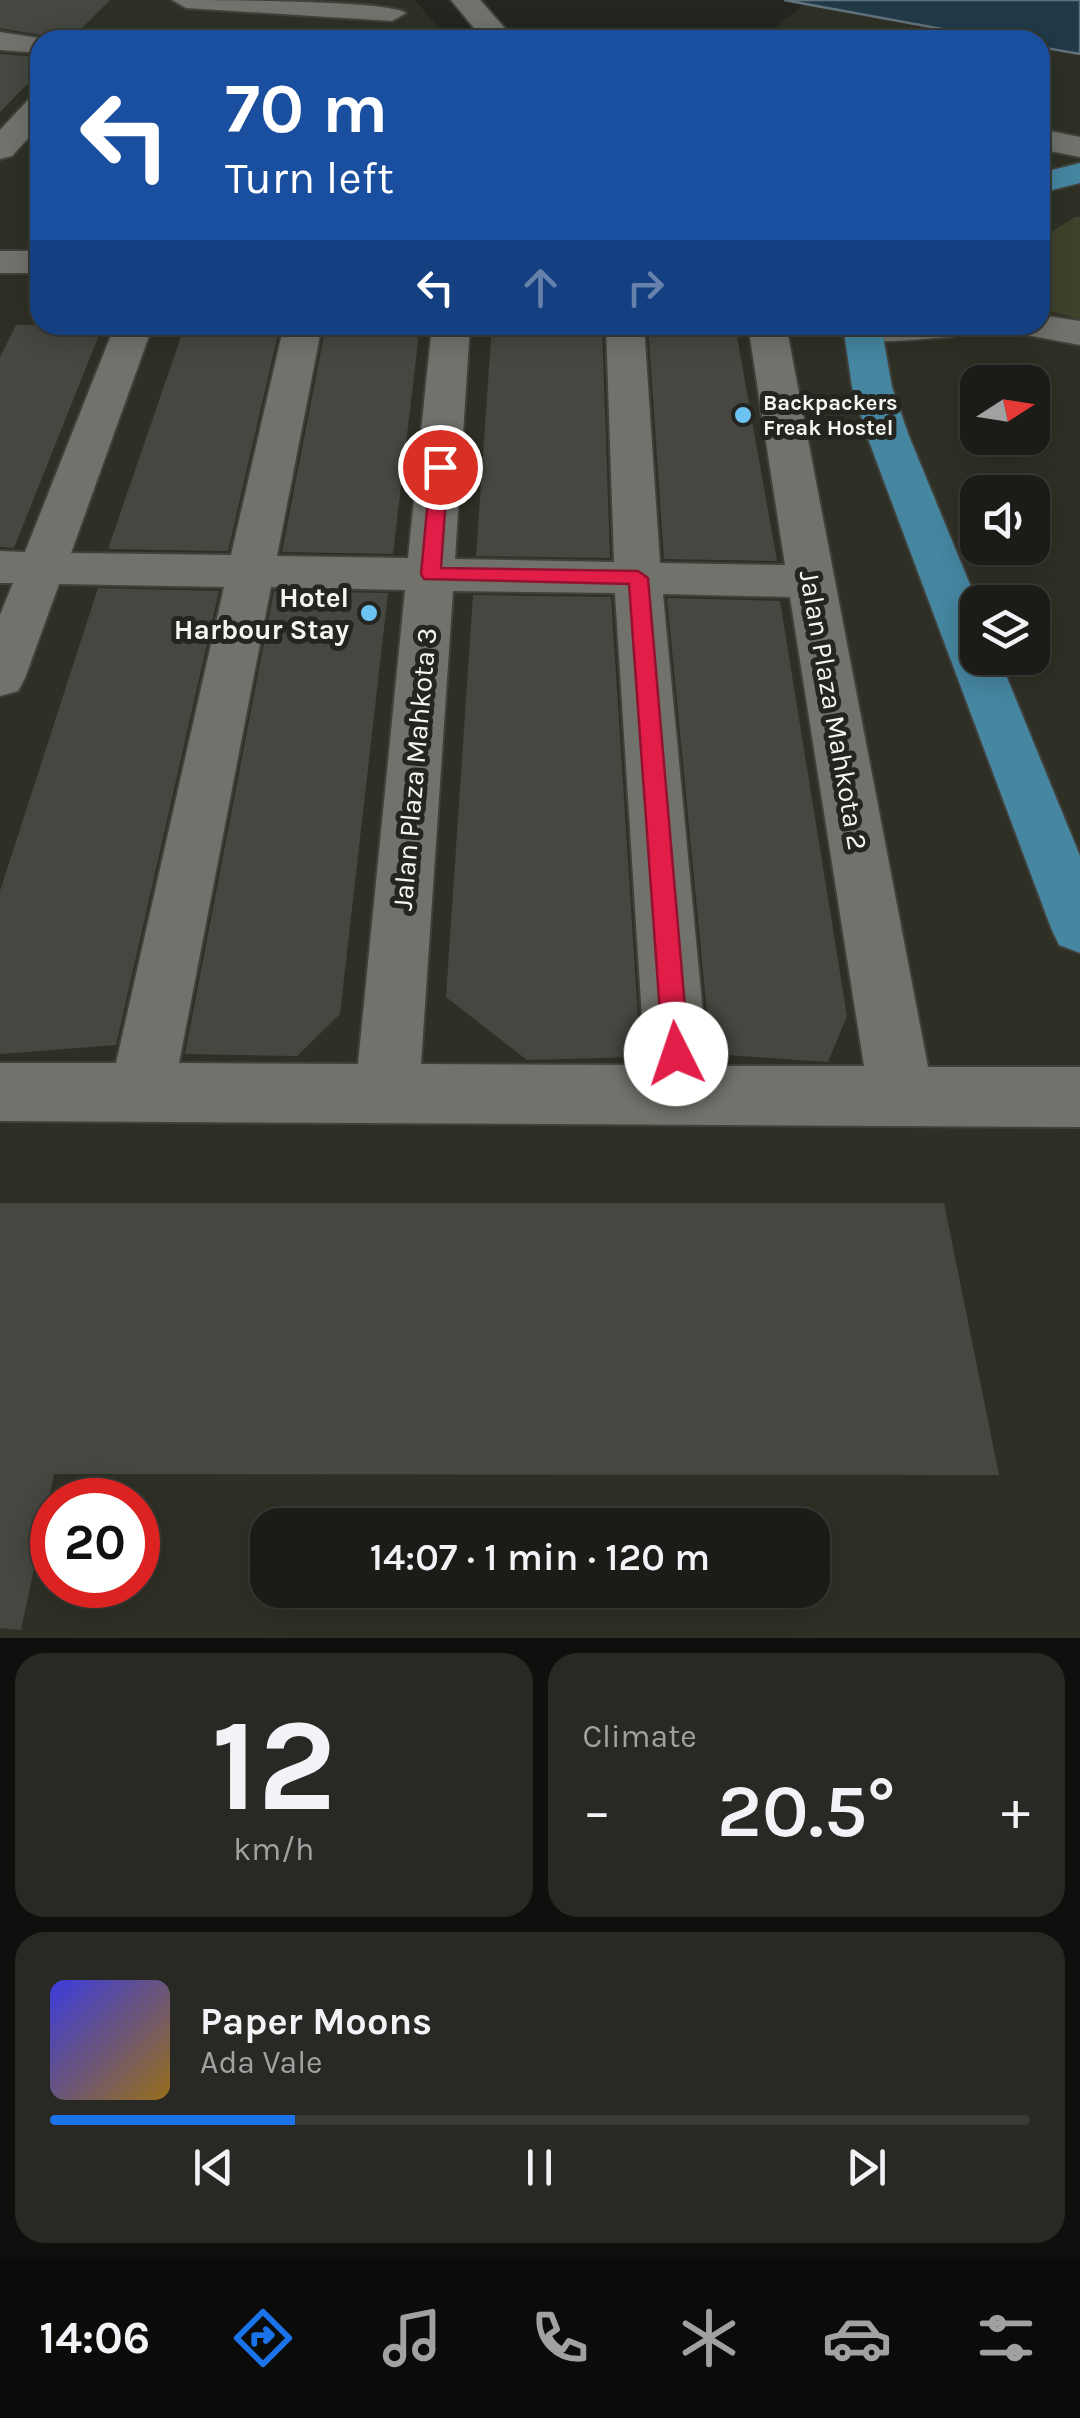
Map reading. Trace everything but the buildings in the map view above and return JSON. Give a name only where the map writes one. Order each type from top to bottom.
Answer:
[{"type":"main road","points":[[1050,180],[1080,172]]},
{"type":"main road","points":[[861,335],[872,387],[908,490],[1026,781],[1080,928]]},
{"type":"street","points":[[186,0],[396,7],[383,30]]},
{"type":"street","points":[[465,0],[491,30]]},
{"type":"street","points":[[0,41],[30,43]]},
{"type":"street","points":[[0,149],[30,117]]},
{"type":"street","points":[[1050,142],[1080,148]]},
{"type":"street","points":[[1050,328],[1080,333]]},
{"type":"street","points":[[0,678],[20,568],[129,335]]},
{"type":"street","points":[[141,1092],[301,335]]},
{"type":"street","name":"Jalan Plaza Mahkota 3","points":[[387,1094],[450,335]]},
{"type":"street","points":[[626,335],[638,578],[679,1094]]},
{"type":"street","name":"Jalan Plaza Mahkota 2","points":[[769,335],[901,1096]]},
{"type":"street","points":[[20,568],[812,581]]},
{"type":"street","points":[[0,1092],[1080,1096]]},
{"type":"shaded area","points":[[0,0],[415,0],[440,30],[30,30],[30,335],[1050,335],[1050,49],[1080,54],[1080,1638],[0,1638]]},
{"type":"shaded area","points":[[804,4],[946,30],[773,30]]},
{"type":"green space","points":[[1080,217],[1080,319],[1050,312],[1050,233]]},
{"type":"water","points":[[784,0],[1080,0],[1080,54],[1050,49],[1050,30],[948,30]]},
{"type":"place","name":"Backpackers Freak Hostel","points":[[743,415]]},
{"type":"place","name":"Hotel Harbour Stay","points":[[369,613]]},
{"type":"route","points":[[440,467],[430,574],[638,578],[676,1054]]}]
